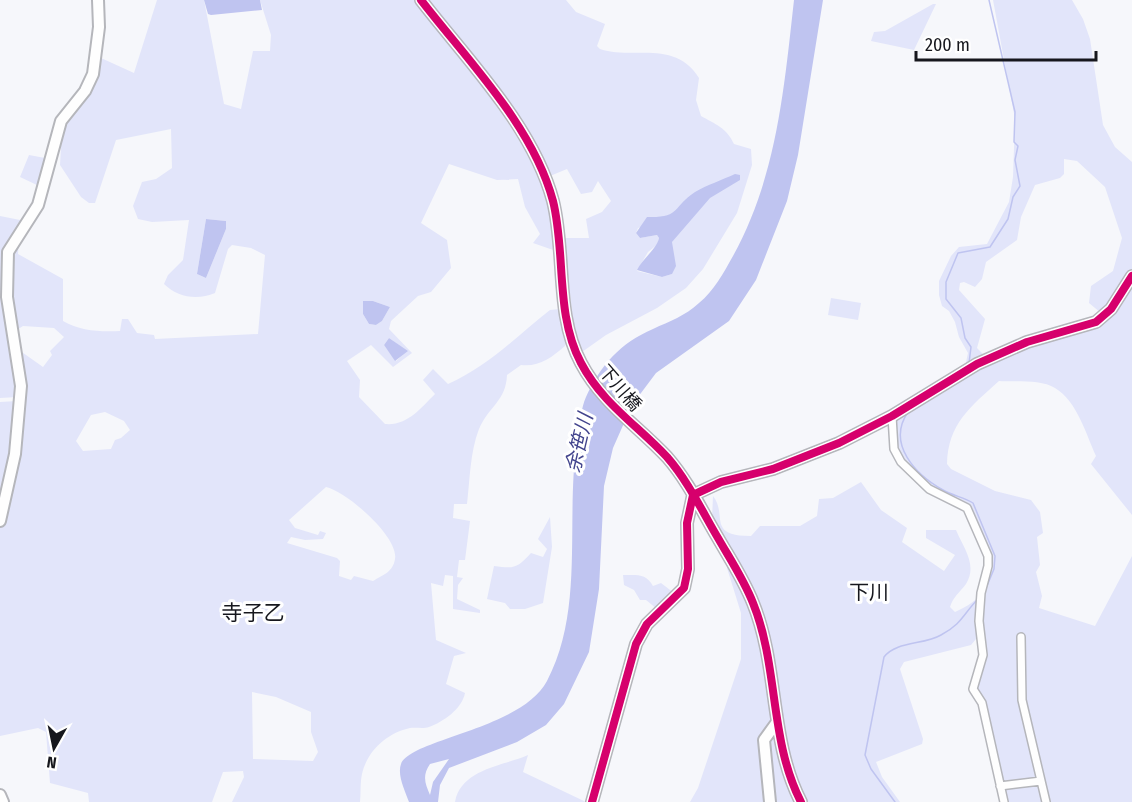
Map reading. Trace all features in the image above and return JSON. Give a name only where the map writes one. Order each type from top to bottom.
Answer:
[{"type":"street","points":[[0,521],[15,454],[21,386],[7,297],[8,252],[38,205],[61,121],[85,91],[93,74],[98,36],[98,0]]},
{"type":"street","name":"下川橋","points":[[421,0],[514,120],[536,155],[553,202],[561,246],[567,318],[581,363],[605,400],[668,459],[693,495],[745,585],[761,624],[786,767],[801,802]]},
{"type":"street","points":[[592,802],[636,644],[647,624],[684,588],[687,579],[687,523],[693,495],[721,482],[773,469],[838,443],[892,416],[977,364],[1027,342],[1096,322],[1111,309],[1132,276]]},
{"type":"street","points":[[892,416],[894,449],[901,462],[929,489],[967,508],[988,556],[988,566],[981,593],[979,626],[983,655],[973,689],[982,703],[1004,802]]},
{"type":"street","points":[[1021,637],[1022,700],[1046,802]]},
{"type":"street","points":[[770,802],[763,752],[764,740],[777,722]]},
{"type":"street","points":[[1000,786],[1041,781]]},
{"type":"street","points":[[0,795],[3,802]]},
{"type":"shaded area","points":[[157,0],[204,0],[224,104],[241,109],[253,51],[270,51],[271,35],[260,0],[566,0],[576,12],[605,24],[597,46],[600,49],[613,52],[666,55],[689,66],[699,78],[696,100],[701,116],[724,130],[734,144],[751,149],[752,165],[737,213],[703,269],[686,288],[657,308],[606,335],[582,352],[573,321],[564,240],[566,238],[589,238],[586,219],[602,212],[611,201],[598,181],[592,192],[581,194],[567,169],[550,176],[523,122],[499,95],[492,100],[517,136],[535,171],[548,208],[556,251],[533,243],[540,234],[525,207],[518,179],[497,180],[449,164],[421,223],[447,240],[451,268],[431,292],[418,296],[391,321],[389,329],[412,353],[393,367],[371,345],[347,361],[360,380],[359,397],[385,424],[407,419],[435,394],[423,380],[433,369],[448,384],[462,377],[489,360],[550,310],[560,309],[565,328],[565,346],[545,361],[534,365],[521,365],[507,375],[504,391],[483,421],[476,438],[467,504],[454,504],[453,518],[470,521],[465,560],[459,560],[457,577],[463,578],[458,585],[457,599],[480,610],[480,613],[453,609],[453,576],[445,575],[443,586],[431,583],[436,640],[466,653],[454,656],[446,684],[465,693],[463,699],[451,714],[440,722],[427,728],[402,730],[379,744],[368,758],[361,777],[360,802],[232,802],[244,777],[243,771],[223,772],[212,802],[89,802],[88,793],[50,783],[46,732],[38,728],[0,736],[0,402],[17,401],[24,396],[19,350],[43,367],[52,355],[50,351],[64,337],[54,328],[23,326],[12,333],[18,370],[18,397],[0,398],[0,216],[20,220],[18,254],[63,279],[63,321],[76,327],[120,331],[122,319],[128,319],[137,333],[154,335],[155,339],[258,334],[265,255],[251,248],[232,245],[228,249],[215,293],[209,295],[195,297],[182,295],[164,284],[168,275],[183,260],[189,220],[152,222],[138,219],[133,206],[142,182],[156,179],[172,168],[171,129],[116,140],[95,203],[89,203],[81,197],[60,165],[64,120],[91,85],[101,58],[134,73]],"holes":[[[727,181],[728,183],[685,221],[672,238],[669,245],[672,274],[662,277],[637,271],[648,252],[658,244],[659,238],[657,235],[640,238],[636,233],[638,228],[677,217],[688,202]],[[206,219],[226,221],[226,229],[206,278],[197,274]],[[363,301],[373,301],[390,307],[382,321],[376,325],[369,324],[363,314]],[[389,338],[407,351],[396,361],[384,345]],[[105,412],[124,421],[130,430],[115,440],[111,449],[83,451],[76,441],[91,415]],[[326,487],[335,490],[370,516],[389,539],[394,550],[394,563],[387,573],[373,581],[354,576],[351,580],[339,576],[340,561],[337,558],[287,543],[291,537],[305,540],[323,539],[326,533],[320,531],[318,535],[295,528],[289,520]],[[252,692],[276,697],[311,712],[311,732],[318,752],[313,761],[253,759]]]},
{"type":"shaded area","points":[[993,0],[1072,0],[1083,19],[1090,39],[1103,125],[1115,147],[1132,162],[1132,515],[1091,464],[1096,456],[1075,409],[1063,394],[1043,383],[999,381],[962,417],[951,438],[947,464],[951,469],[995,491],[1031,500],[1040,512],[1043,533],[1037,537],[1040,565],[1036,572],[1042,596],[1039,608],[1095,626],[1132,556],[1132,802],[1005,802],[977,689],[983,637],[976,639],[971,645],[904,662],[900,669],[923,739],[922,744],[876,762],[882,777],[900,802],[690,802],[698,788],[741,659],[741,613],[727,568],[729,551],[712,519],[713,496],[723,528],[737,535],[751,536],[760,526],[800,526],[817,516],[819,499],[833,498],[861,482],[881,510],[907,528],[902,542],[944,571],[955,555],[926,538],[926,530],[956,530],[968,556],[970,570],[966,584],[950,607],[955,612],[972,602],[983,591],[989,579],[988,553],[972,508],[942,494],[922,481],[901,453],[896,431],[897,419],[962,381],[968,353],[949,311],[942,306],[939,281],[951,256],[959,247],[987,244],[1009,202],[1013,177],[1015,119]],"holes":[[[1064,159],[1077,161],[1105,187],[1122,238],[1113,271],[1091,286],[1089,303],[1101,313],[1116,297],[1127,295],[1104,322],[989,360],[977,348],[985,319],[959,290],[960,283],[964,282],[975,287],[982,279],[986,262],[1017,240],[1021,217],[1035,185],[1060,178],[1064,174]]]},
{"type":"shaded area","points":[[936,4],[914,50],[871,41],[874,32],[885,31]]},
{"type":"shaded area","points":[[29,155],[45,158],[39,186],[20,177]]},
{"type":"shaded area","points":[[831,298],[861,303],[858,320],[828,315]]},
{"type":"shaded area","points":[[550,517],[552,547],[543,603],[525,609],[510,609],[505,603],[487,599],[494,566],[515,566],[531,553],[543,557],[547,549],[538,539]]},
{"type":"shaded area","points":[[623,575],[644,577],[653,586],[661,583],[674,593],[657,609],[646,600],[640,600],[634,590],[624,585]]},
{"type":"shaded area","points":[[528,755],[523,772],[586,802],[455,802],[465,782],[474,776],[484,770]]},
{"type":"water","points":[[204,0],[260,0],[262,10],[211,15],[208,14]]},
{"type":"water","name":"余笹川","points":[[794,0],[823,0],[798,155],[787,201],[756,280],[729,321],[656,373],[632,405],[613,448],[604,486],[599,589],[589,652],[564,704],[546,725],[517,742],[449,768],[440,785],[438,802],[409,802],[402,783],[400,768],[409,755],[515,711],[534,697],[547,681],[559,653],[566,623],[572,561],[574,466],[584,401],[598,375],[621,348],[694,308],[714,287],[733,256],[760,195],[769,163],[782,99]],"holes":[[[449,759],[433,782],[430,795],[425,780],[427,768],[430,764]]]},
{"type":"water","points":[[735,174],[740,175],[740,180],[710,198],[672,242],[676,266],[672,274],[662,277],[637,270],[659,238],[657,235],[640,238],[636,233],[647,217],[666,216],[695,192]]},
{"type":"water","points":[[206,219],[226,221],[226,229],[206,278],[197,274]]},
{"type":"water","points":[[363,301],[373,301],[390,307],[382,321],[376,325],[369,324],[363,314]]},
{"type":"water","points":[[389,338],[408,351],[395,361],[384,345]]},
{"type":"waterway","points":[[969,363],[971,347],[965,338],[961,318],[946,299],[946,282],[958,253],[990,247],[1008,219],[1013,197],[1020,186],[1015,160],[1018,146],[1014,142],[1015,112],[989,0]]},
{"type":"waterway","points":[[908,412],[902,424],[900,436],[902,447],[914,467],[933,484],[973,503],[995,556],[994,569],[984,593]]},
{"type":"waterway","points":[[895,802],[871,769],[865,755],[884,657],[896,648],[934,638],[948,631],[978,599]]},
{"type":"cycle path","points":[[421,0],[497,95],[531,147],[544,173],[557,221],[567,325],[581,363],[599,390],[675,466],[749,594],[767,652],[784,754],[801,802]]},
{"type":"cycle path","points":[[592,802],[636,644],[647,624],[684,588],[688,569],[687,523],[693,495],[721,482],[773,469],[839,443],[892,416],[977,364],[1027,342],[1096,322],[1111,309],[1132,276]]},
{"type":"district","name":"下川","points":[[869,592]]},
{"type":"district","name":"寺子乙","points":[[253,613]]}]
